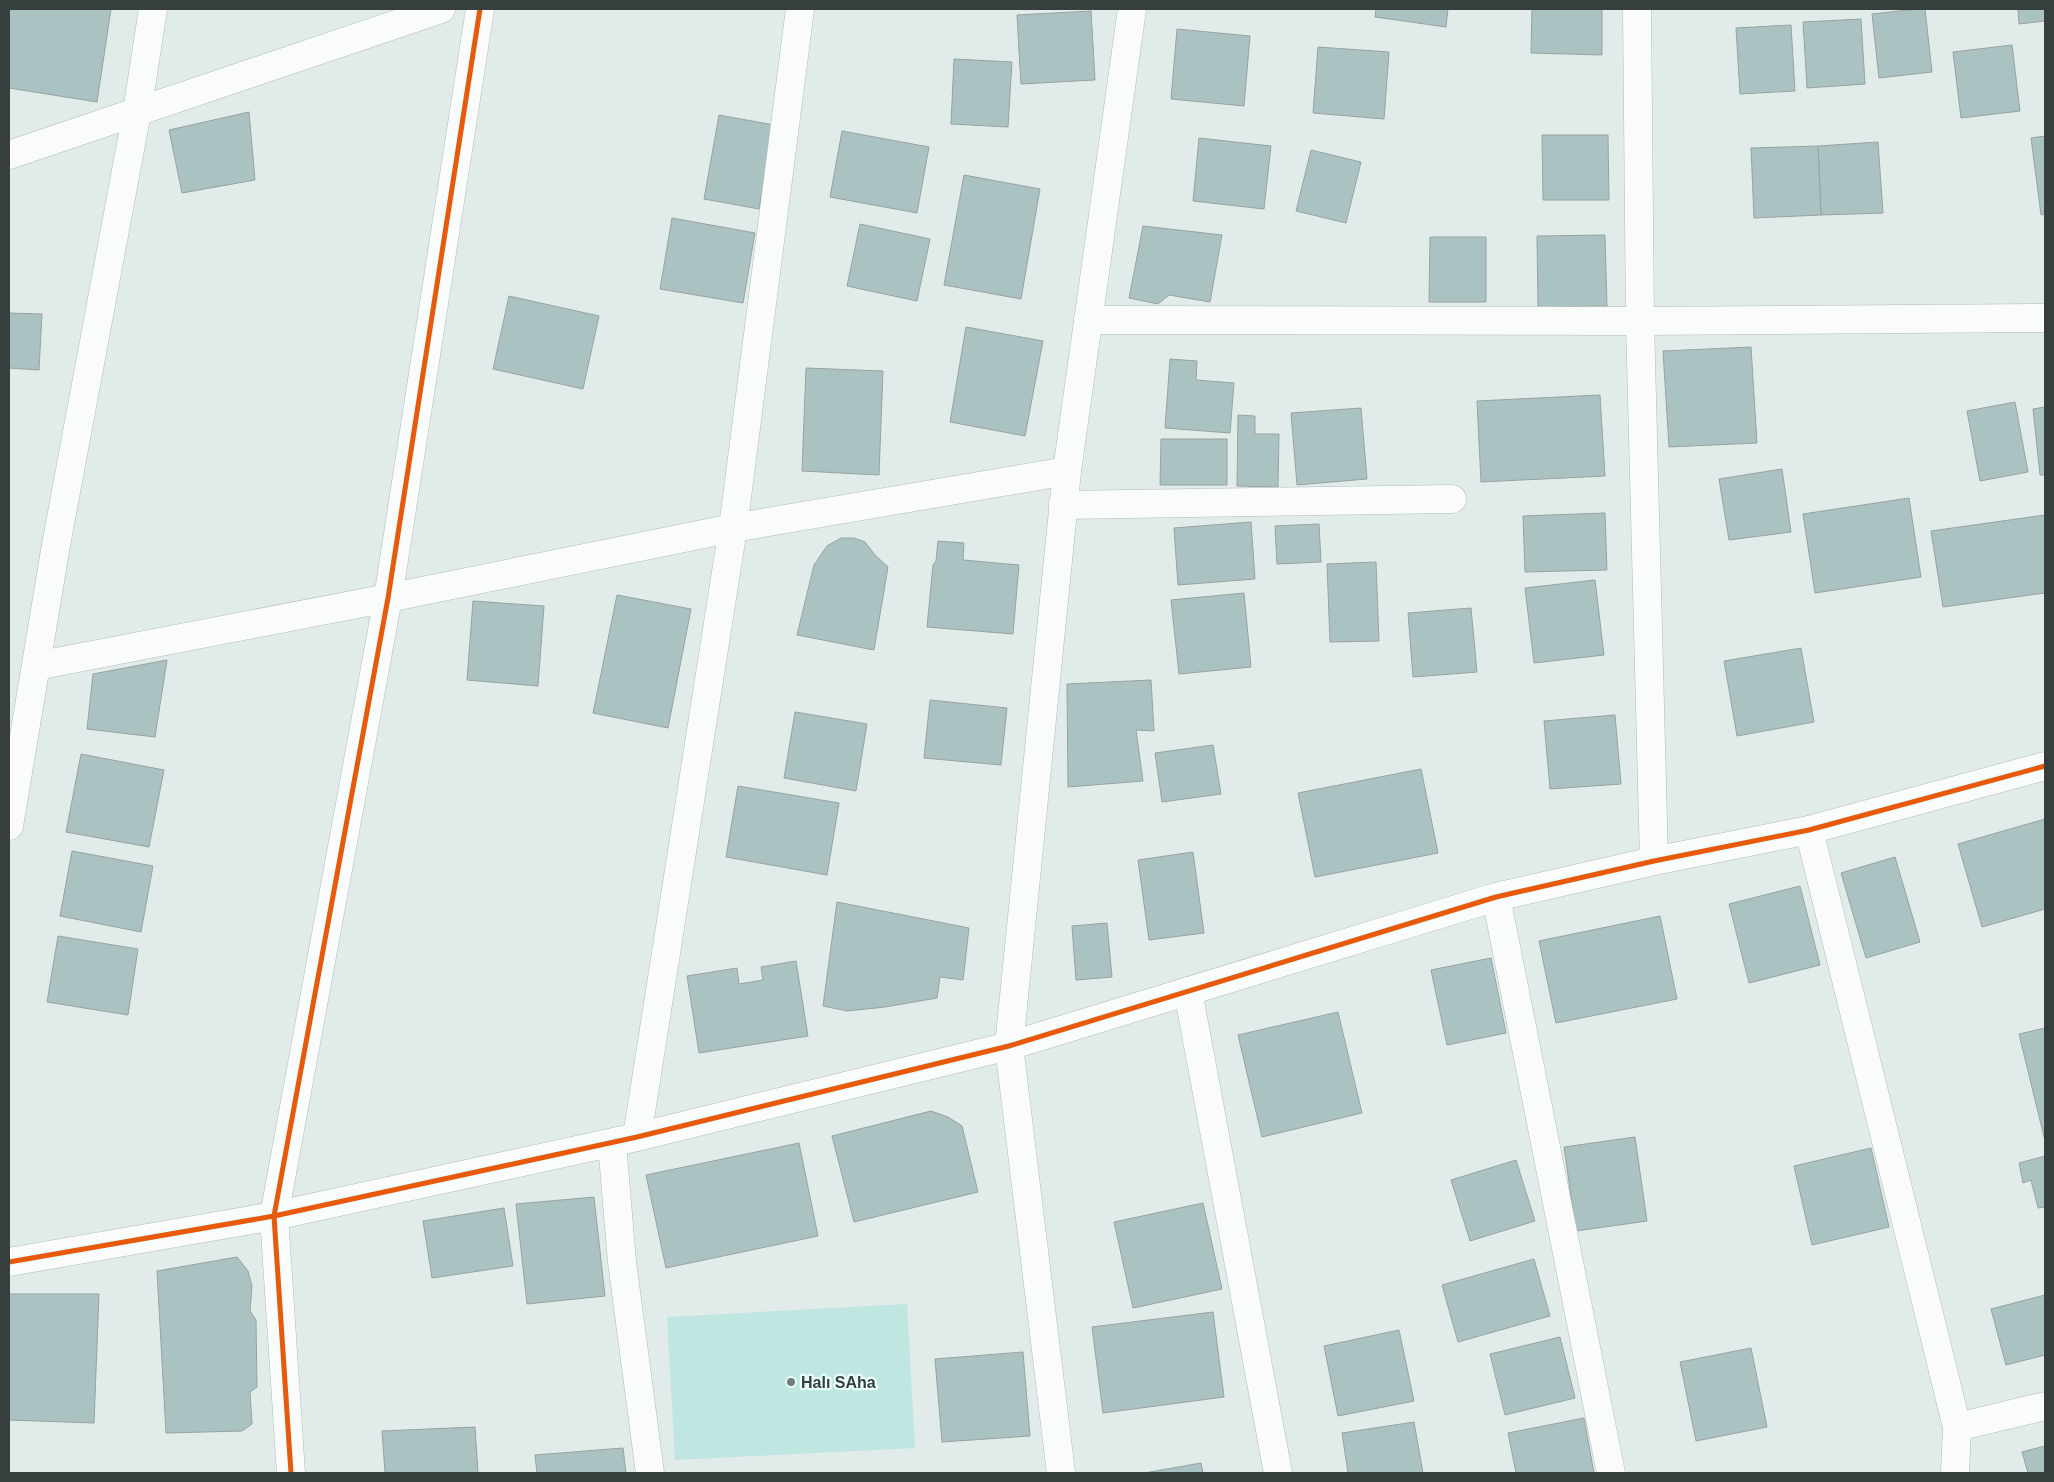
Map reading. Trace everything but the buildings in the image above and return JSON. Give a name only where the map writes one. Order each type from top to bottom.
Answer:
[{"type":"street","points":[[9,826],[60,526],[137,112],[153,9]]},
{"type":"street","points":[[9,156],[441,9]]},
{"type":"street","points":[[291,1473],[274,1216],[388,598],[480,9]]},
{"type":"street","points":[[650,1473],[622,1262],[625,1140],[733,528],[800,9]]},
{"type":"street","points":[[1061,1473],[1009,1046],[1067,471],[1132,9]]},
{"type":"street","points":[[1637,9],[1640,321],[1654,861]]},
{"type":"street","points":[[1088,320],[1640,321],[2045,318]]},
{"type":"street","points":[[36,666],[388,598],[733,528],[1067,471]]},
{"type":"street","points":[[1063,505],[1452,500]]},
{"type":"street","points":[[9,1262],[274,1216],[625,1140],[1009,1046],[1496,897],[1654,861],[1809,830],[2045,766]]},
{"type":"street","points":[[1809,830],[1957,1427],[1948,1472]]},
{"type":"street","points":[[1496,897],[1611,1473]]},
{"type":"street","points":[[1188,991],[1278,1473]]},
{"type":"street","points":[[1957,1427],[2045,1406]]},
{"type":"shaded area","name":"Halı SAha","points":[[907,1304],[915,1448],[675,1460],[667,1317]]},
{"type":"cycle path","points":[[291,1473],[274,1216],[388,598],[480,9]]},
{"type":"cycle path","points":[[9,1262],[274,1216],[637,1137],[1009,1046],[1496,897],[1654,861],[1809,830],[2045,766]]},
{"type":"place","name":"Halı SAha","points":[[791,1382]]}]
